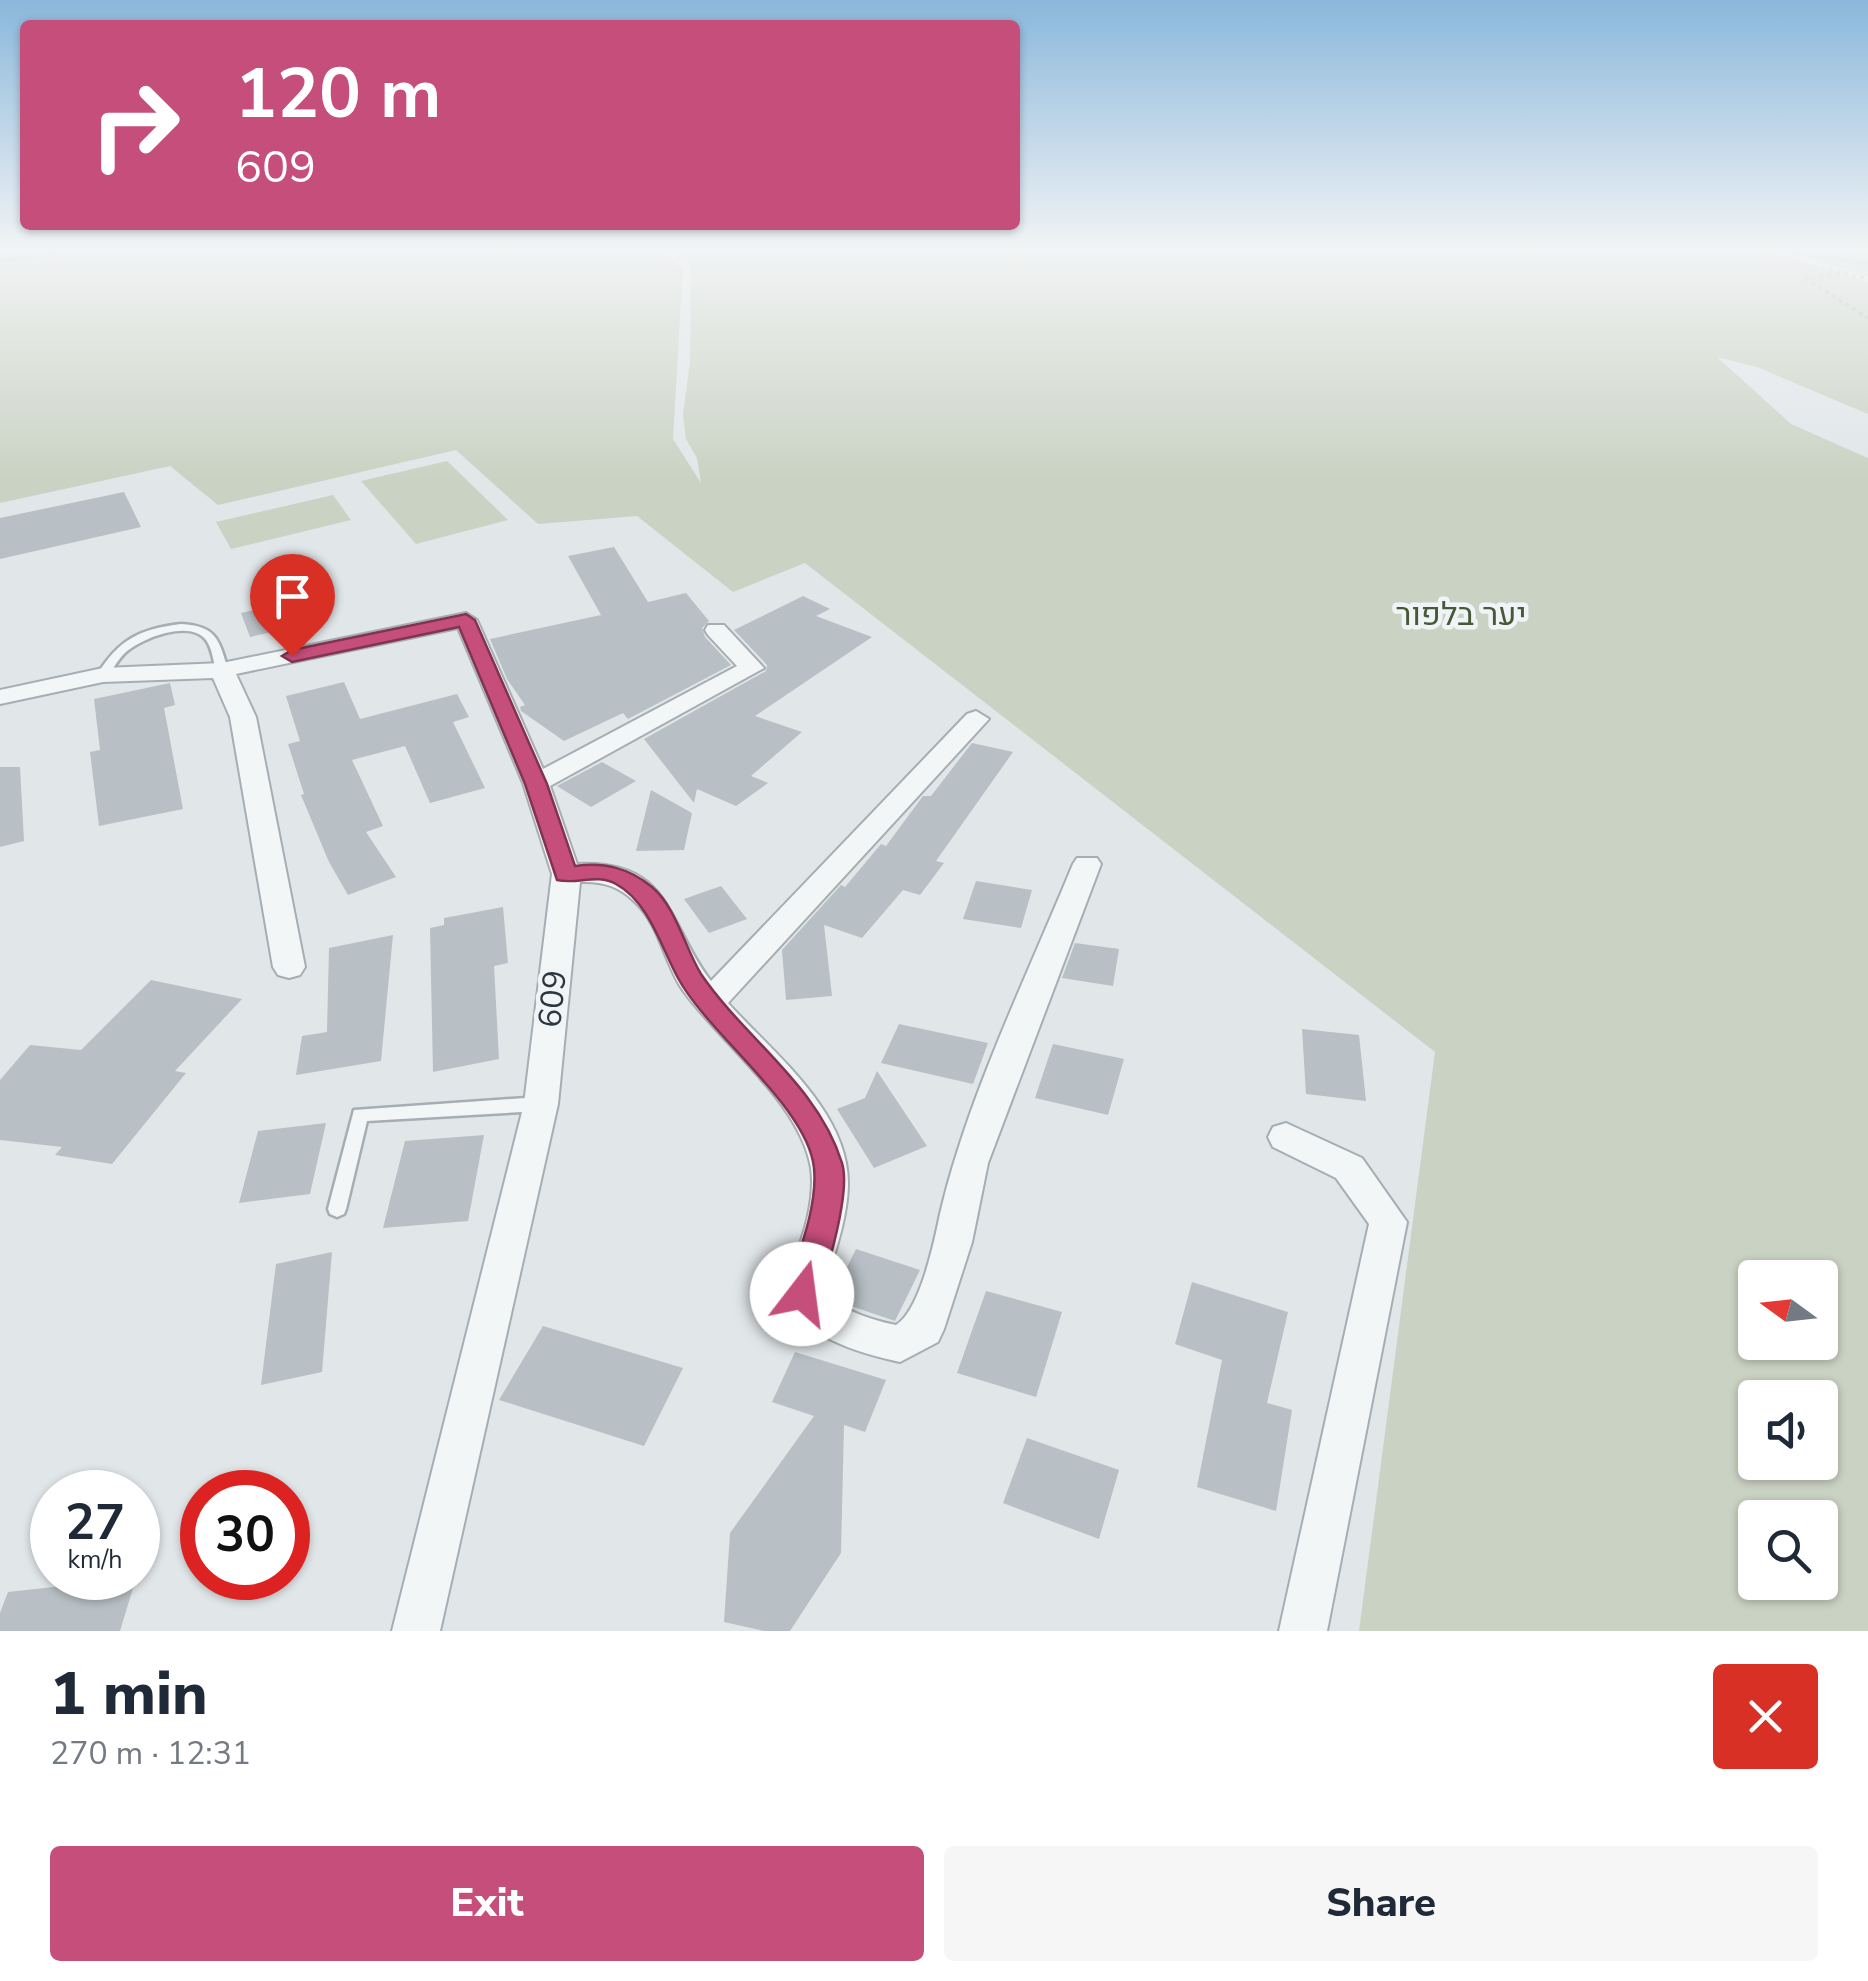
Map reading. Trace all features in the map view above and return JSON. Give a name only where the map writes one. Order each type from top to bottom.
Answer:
[{"type":"street","name":"609","points":[[222,670],[466,620],[536,784],[566,874],[541,1104],[416,1631]]},
{"type":"street","points":[[536,784],[752,668],[716,630]]},
{"type":"street","points":[[0,697],[103,675],[222,670],[243,716],[289,968]]},
{"type":"street","points":[[710,1002],[976,720]]},
{"type":"street","points":[[566,874],[595,871],[622,876],[648,896],[692,980],[811,1122],[829,1167],[824,1213],[802,1294],[818,1314],[877,1339],[900,1344],[924,1329],[954,1242],[970,1163],[1087,864]]},
{"type":"street","points":[[1286,1137],[1349,1168],[1388,1222],[1303,1631]]},
{"type":"lane","points":[[103,675],[120,650],[141,638],[185,628],[200,630],[212,640],[222,670]]},
{"type":"lane","points":[[336,1209],[360,1114],[541,1104]]},
{"type":"green space","name":"יער בלפור","points":[[0,327],[680,327],[673,439],[701,483],[697,458],[686,439],[683,414],[690,327],[1868,327],[1868,414],[1757,367],[1717,357],[1791,424],[1868,458],[1868,1631],[1359,1631],[1435,1052],[805,563],[733,592],[637,516],[538,524],[456,450],[218,505],[170,466],[0,503]]},
{"type":"green space","points":[[447,461],[508,520],[416,544],[361,481]]},
{"type":"green space","points":[[333,495],[351,520],[231,549],[216,522]]},
{"type":"building","points":[[124,492],[141,527],[0,559],[0,518]]},
{"type":"building","points":[[614,547],[648,602],[686,593],[709,621],[702,628],[705,637],[731,665],[628,719],[623,713],[564,741],[521,711],[520,707],[525,705],[507,679],[490,639],[601,615],[568,556]]},
{"type":"building","points":[[803,596],[830,609],[816,616],[872,637],[755,716],[802,732],[751,776],[768,783],[736,806],[697,789],[694,803],[644,739],[766,671],[767,665],[734,630]]},
{"type":"building","points":[[294,601],[304,625],[250,637],[241,613]]},
{"type":"building","points":[[344,682],[360,719],[457,694],[469,717],[453,722],[485,788],[430,803],[405,746],[352,760],[383,826],[366,832],[396,877],[348,895],[329,862],[301,795],[304,794],[288,744],[300,741],[286,696]]},
{"type":"building","points":[[170,683],[175,705],[164,708],[183,809],[99,826],[90,752],[100,750],[94,699]]},
{"type":"building","points":[[972,743],[1013,752],[936,861],[944,863],[920,895],[903,890],[862,938],[824,925],[832,996],[786,1000],[782,950],[841,885],[845,887],[881,844],[886,846],[923,796],[931,796]]},
{"type":"building","points":[[602,762],[636,781],[591,807],[557,786]]},
{"type":"building","points":[[0,767],[20,767],[24,841],[0,847]]},
{"type":"building","points":[[651,790],[692,813],[684,850],[636,851]]},
{"type":"building","points":[[976,881],[1032,890],[1021,928],[963,919]]},
{"type":"building","points":[[721,886],[747,919],[709,933],[684,899]]},
{"type":"building","points":[[503,907],[508,963],[494,966],[499,1059],[433,1072],[430,928],[444,925],[444,918]]},
{"type":"building","points":[[393,935],[381,1061],[296,1075],[302,1036],[327,1032],[329,948]]},
{"type":"building","points":[[1075,943],[1119,949],[1113,986],[1062,978]]},
{"type":"building","points":[[151,980],[242,999],[175,1071],[186,1073],[112,1164],[55,1155],[62,1147],[0,1140],[0,1080],[30,1045],[81,1050]]},
{"type":"building","points":[[899,1024],[988,1043],[973,1084],[881,1063]]},
{"type":"building","points":[[1302,1029],[1359,1035],[1366,1101],[1306,1094]]},
{"type":"building","points":[[1053,1044],[1124,1059],[1108,1115],[1035,1098]]},
{"type":"building","points":[[877,1071],[927,1146],[874,1168],[837,1109],[865,1098]]},
{"type":"building","points":[[326,1123],[310,1194],[239,1203],[258,1131]]},
{"type":"building","points":[[484,1135],[468,1221],[383,1228],[405,1141]]},
{"type":"building","points":[[856,1249],[920,1270],[895,1321],[848,1305],[833,1295]]},
{"type":"building","points":[[332,1252],[322,1372],[261,1385],[276,1264]]},
{"type":"building","points":[[1192,1282],[1288,1312],[1267,1403],[1292,1410],[1276,1511],[1197,1487],[1222,1360],[1175,1344]]},
{"type":"building","points":[[986,1291],[1062,1312],[1036,1397],[957,1373]]},
{"type":"building","points":[[543,1326],[683,1368],[644,1446],[499,1400]]},
{"type":"building","points":[[795,1352],[886,1380],[865,1432],[844,1425],[841,1553],[790,1631],[764,1631],[724,1622],[730,1533],[814,1416],[772,1402]]},
{"type":"building","points":[[1027,1438],[1119,1470],[1099,1539],[1003,1503]]},
{"type":"building","points":[[30,1590],[30,1600],[129,1600],[120,1631],[0,1631],[0,1613],[8,1592]]},
{"type":"route","points":[[292,656],[466,620],[536,784],[566,874],[595,871],[622,876],[648,896],[692,980],[811,1122],[829,1167],[824,1213],[802,1294]]}]
